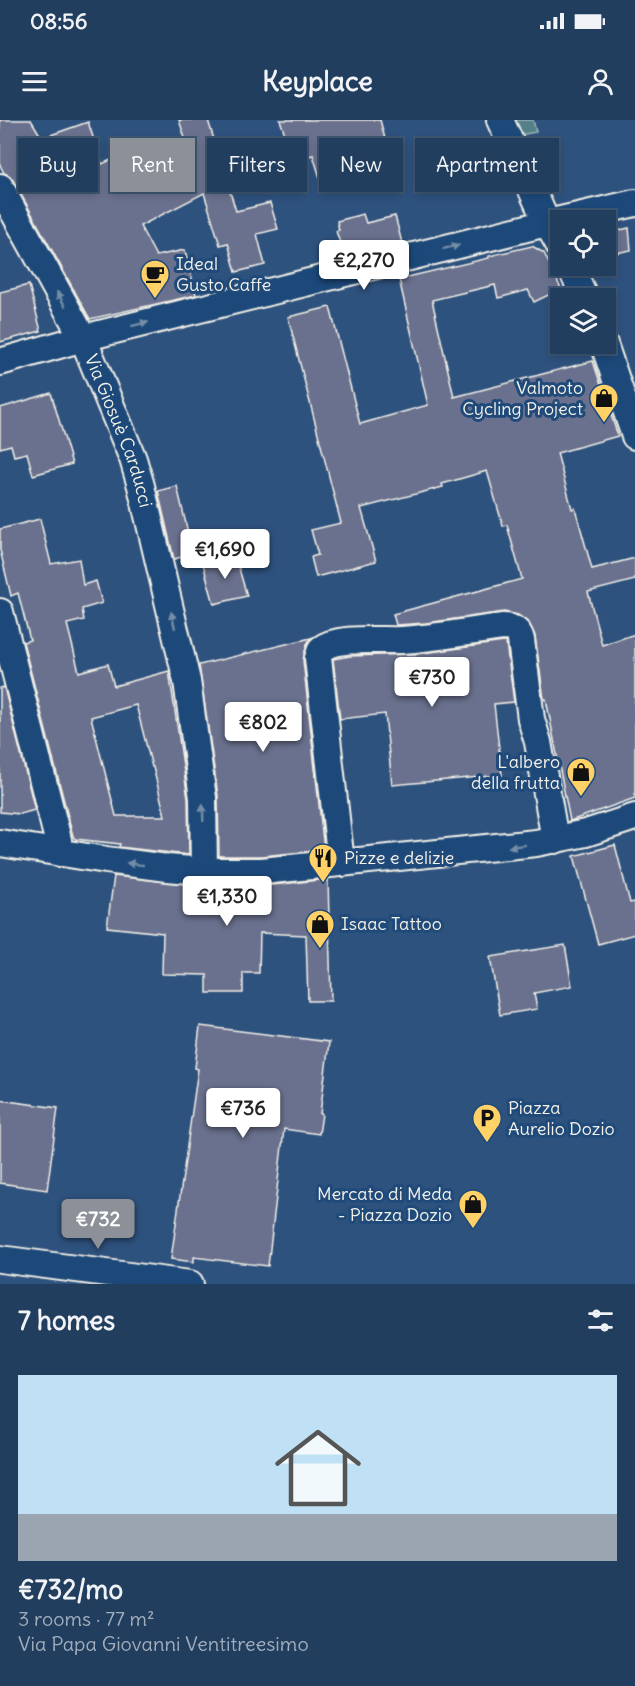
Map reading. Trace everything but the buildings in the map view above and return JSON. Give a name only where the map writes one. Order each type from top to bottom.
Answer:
[{"type":"street","points":[[500,120],[550,228]]},
{"type":"street","name":"Via Giosuè Carducci","points":[[0,187],[83,338],[133,459],[181,652],[201,777],[204,871]]},
{"type":"street","points":[[0,362],[83,338],[635,203]]},
{"type":"street","points":[[607,354],[635,436]]},
{"type":"street","points":[[0,612],[58,840],[59,853]]},
{"type":"street","points":[[341,863],[318,658],[321,649],[334,643],[403,639],[503,627],[510,627],[518,632],[531,719],[538,742],[555,840]]},
{"type":"street","points":[[0,843],[131,864],[204,871],[262,871],[516,846],[586,833],[635,817]]},
{"type":"street","points":[[0,1259],[190,1284]]},
{"type":"green space","points":[[513,120],[533,120],[536,132],[520,135]]},
{"type":"place","name":"Ideal Gusto Caffe","points":[[155,300]]},
{"type":"place","name":"Valmoto Cycling Project","points":[[604,424]]},
{"type":"place","name":"L'albero della frutta","points":[[581,798]]},
{"type":"place","name":"Pizze e delizie","points":[[323,884]]},
{"type":"place","name":"Isaac Tattoo","points":[[320,950]]},
{"type":"place","name":"Piazza Aurelio Dozio","points":[[487,1144]]},
{"type":"place","name":"Mercato di Meda - Piazza Dozio","points":[[473,1230]]}]
